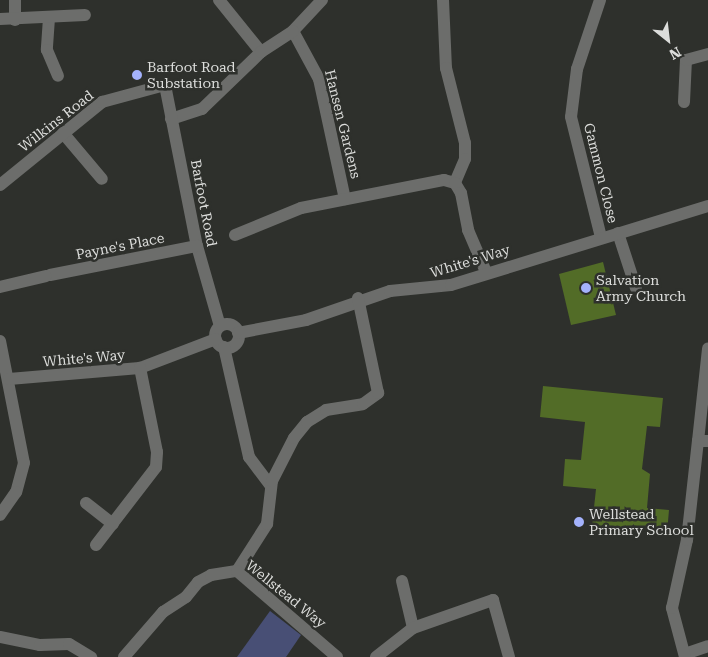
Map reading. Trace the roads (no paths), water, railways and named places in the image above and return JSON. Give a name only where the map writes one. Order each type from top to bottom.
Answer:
[{"type":"street","points":[[14,0],[15,20]]},
{"type":"street","points":[[219,0],[261,52]]},
{"type":"street","points":[[171,119],[202,109],[261,52],[293,31],[322,0]]},
{"type":"street","points":[[443,0],[446,68],[465,143],[465,160],[455,183],[486,272]]},
{"type":"street","name":"Gammon Close","points":[[600,0],[577,69],[571,117],[601,237]]},
{"type":"street","points":[[0,19],[15,20],[85,15]]},
{"type":"street","points":[[49,18],[47,50],[58,76]]},
{"type":"street","name":"Hansen Gardens","points":[[293,31],[319,79],[345,199]]},
{"type":"street","points":[[684,102],[686,60],[708,54]]},
{"type":"street","name":"Barfoot Road","points":[[165,84],[197,246],[220,326]]},
{"type":"street","name":"Wilkins Road","points":[[0,185],[102,102],[165,84]]},
{"type":"street","points":[[63,132],[102,179]]},
{"type":"street","name":"Hansen Gardens","points":[[235,235],[301,208],[444,180],[455,183]]},
{"type":"street","name":"White's Way","points":[[5,372],[140,368],[220,343],[236,343],[238,333],[306,320],[358,298],[451,285],[486,272],[708,206]]},
{"type":"street","points":[[618,233],[636,288]]},
{"type":"street","name":"Payne's Place","points":[[0,287],[197,246]]},
{"type":"street","points":[[237,571],[267,524],[271,486],[278,465],[307,422],[326,410],[363,404],[378,393],[358,298]]},
{"type":"street","points":[[238,333],[230,324],[220,326],[220,343],[249,457],[271,486]]},
{"type":"street","points":[[0,341],[24,464],[16,492],[0,515]]},
{"type":"street","points":[[708,349],[703,441],[687,540],[672,608],[685,655],[708,646]]},
{"type":"street","points":[[96,545],[156,467],[157,452],[140,368]]},
{"type":"street","points":[[86,503],[112,524]]},
{"type":"street","name":"Wellstead Way","points":[[124,657],[162,612],[186,597],[198,582],[211,574],[237,571],[337,657]]},
{"type":"street","points":[[402,581],[413,628]]},
{"type":"street","points":[[376,657],[413,628],[493,600],[509,657]]},
{"type":"street","points":[[0,637],[40,645],[69,644],[91,657]]},
{"type":"place","name":"Barfoot Road Substation","points":[[137,75]]},
{"type":"place","name":"Salvation Army Church","points":[[586,288]]},
{"type":"place","name":"Wellstead Primary School","points":[[579,522]]}]
